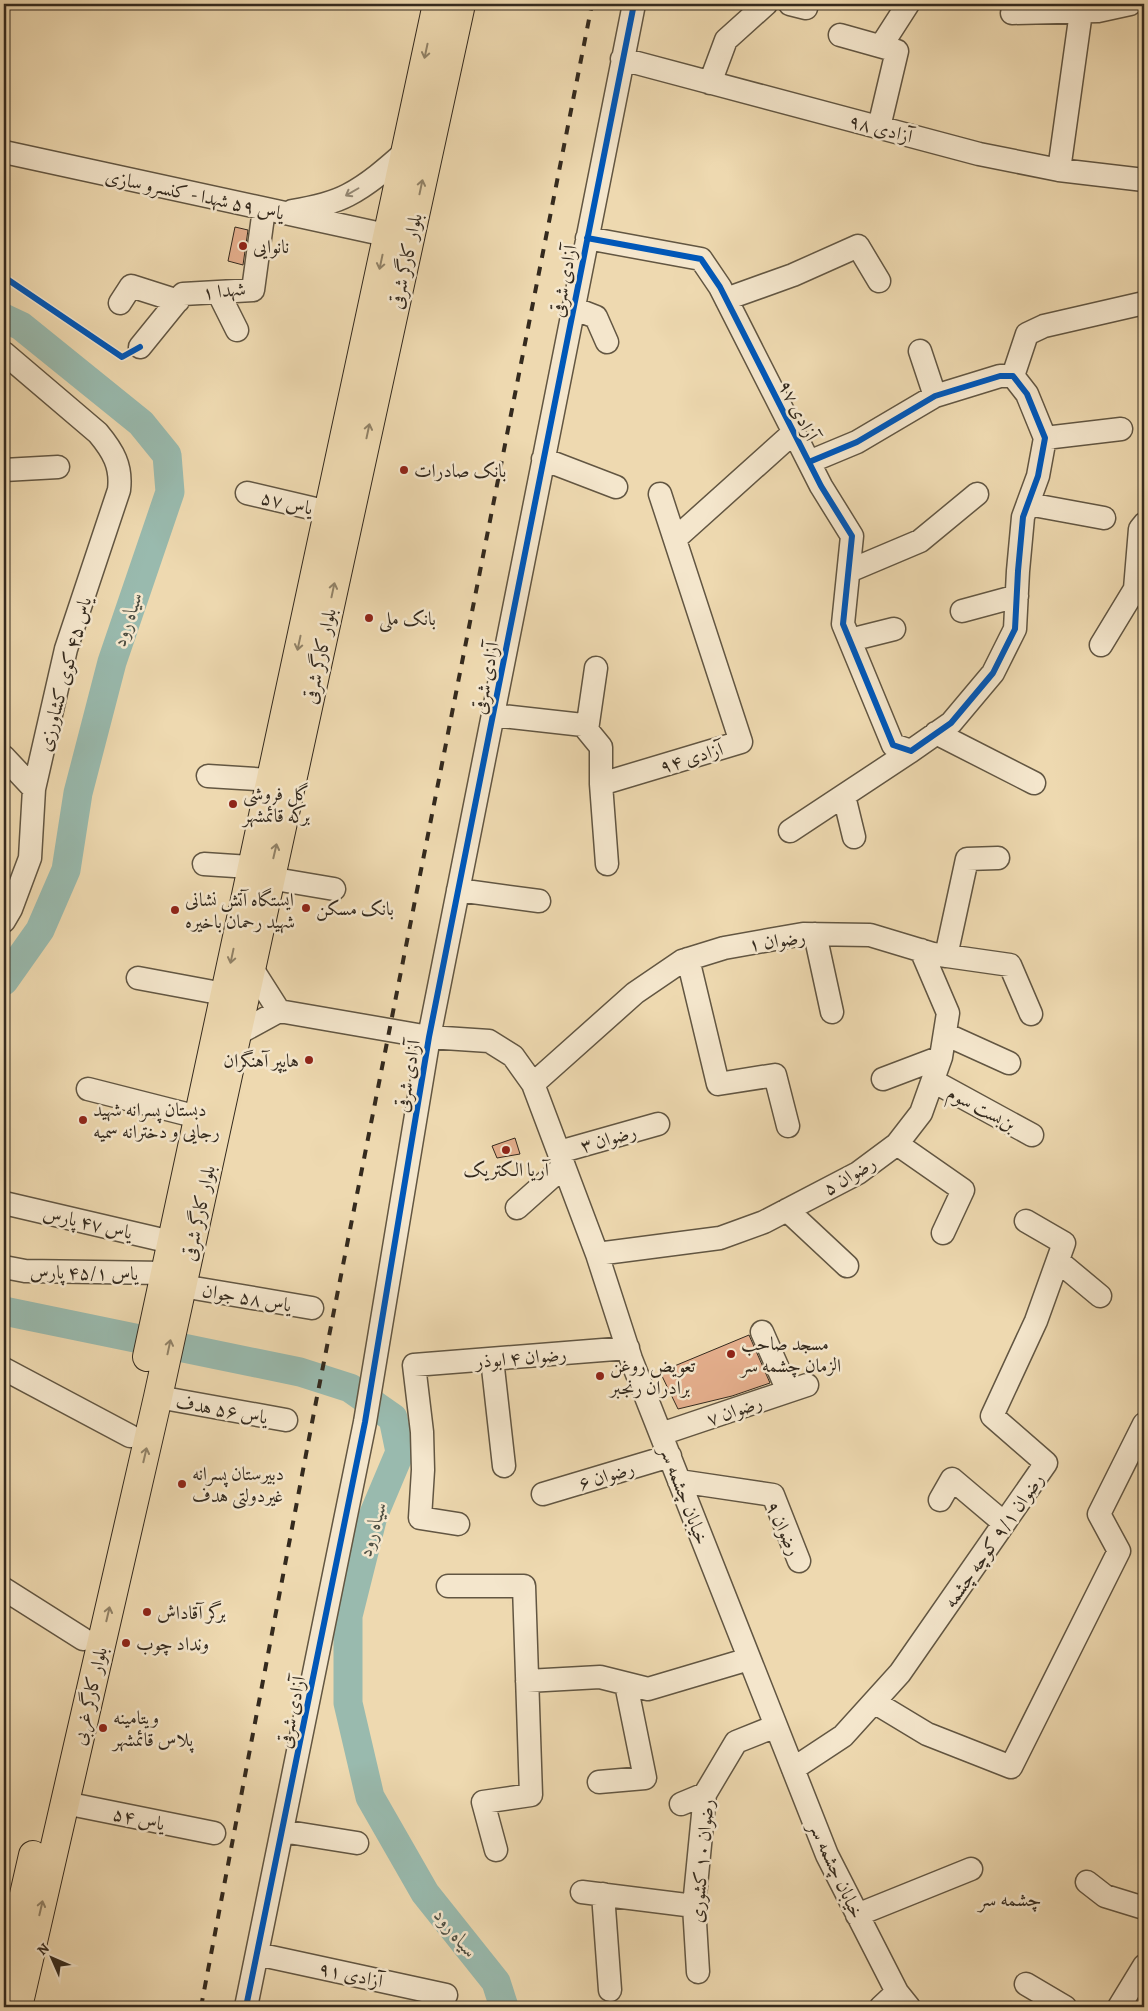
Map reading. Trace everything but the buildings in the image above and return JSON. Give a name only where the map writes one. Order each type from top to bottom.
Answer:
[{"type":"main road","name":"بلوار کارگر شرقی","points":[[170,1294],[236,1034],[251,967],[270,780],[302,684],[328,512],[437,4]]},
{"type":"main road","name":"بلوار کارگر شرقی","points":[[170,1294],[171,1242],[224,994],[260,873],[302,684],[461,4]]},
{"type":"main road","points":[[153,1388],[170,1294]]},
{"type":"main road","name":"بلوار کارگر غربی","points":[[15,1973],[7,1969],[130,1436],[153,1388]]},
{"type":"main road","name":"بلوار کارگر غربی","points":[[18,2007],[15,1973],[65,1803],[153,1388]]},
{"type":"main road","points":[[13,2007],[15,1973]]},
{"type":"street","name":"آزادی شرقی","points":[[246,2007],[365,1422],[429,1037],[634,4]]},
{"type":"street","points":[[710,83],[726,40],[766,4]]},
{"type":"street","points":[[880,46],[908,4]]},
{"type":"street","points":[[1012,12],[1098,11],[1130,4]]},
{"type":"street","points":[[1059,170],[1081,12]]},
{"type":"street","points":[[840,35],[897,51],[879,127]]},
{"type":"street","name":"آزادی ۹۸","points":[[622,60],[979,154],[1059,170],[1144,180]]},
{"type":"street","name":"یاس ۵۹ شهدا - کنسرو سازی","points":[[4,152],[386,235]]},
{"type":"street","points":[[274,211],[318,206],[348,195],[375,178],[404,153]]},
{"type":"street","name":"شهدا ۱","points":[[140,347],[183,294],[253,290],[274,211]]},
{"type":"street","name":"آزادی ۹۷","points":[[587,238],[701,259],[726,299],[821,486],[852,536],[844,624],[902,748]]},
{"type":"street","points":[[726,299],[793,275],[858,246],[880,281]]},
{"type":"street","points":[[126,285],[178,301]]},
{"type":"street","points":[[218,292],[237,330]]},
{"type":"street","points":[[1013,376],[1027,334],[1044,326],[1144,304]]},
{"type":"street","points":[[573,308],[596,317],[607,342]]},
{"type":"street","points":[[920,351],[935,396]]},
{"type":"street","name":"یاس ۴۵ کوی کشاورزی","points":[[4,352],[98,433],[110,448],[121,475],[119,490],[66,649],[34,790],[30,858],[11,909],[4,921]]},
{"type":"street","points":[[809,462],[857,442],[935,396],[1000,376],[1013,376]]},
{"type":"street","points":[[790,831],[844,796],[902,748],[936,733],[951,723],[993,673],[1015,629],[1023,517],[1038,476],[1045,438],[1027,394],[1013,376]]},
{"type":"street","points":[[1045,438],[1121,429]]},
{"type":"street","points":[[675,539],[793,433]]},
{"type":"street","points":[[543,459],[616,487]]},
{"type":"street","points":[[4,470],[58,467]]},
{"type":"street","name":"یاس ۵۷","points":[[247,493],[328,512]]},
{"type":"street","name":"آزادی ۹۴","points":[[601,784],[741,742],[660,494]]},
{"type":"street","points":[[849,571],[920,541],[977,494]]},
{"type":"street","points":[[1028,504],[1104,518]]},
{"type":"street","points":[[1101,645],[1135,588],[1140,529],[1144,524]]},
{"type":"street","points":[[962,611],[1017,596]]},
{"type":"street","points":[[850,640],[894,629]]},
{"type":"street","points":[[586,730],[596,668]]},
{"type":"street","points":[[493,715],[583,725],[601,747],[601,784],[607,864]]},
{"type":"street","points":[[936,733],[1034,783]]},
{"type":"street","points":[[4,757],[34,790]]},
{"type":"street","points":[[208,776],[270,780]]},
{"type":"street","points":[[844,796],[854,837]]},
{"type":"street","points":[[946,956],[966,859],[998,858]]},
{"type":"street","points":[[204,864],[260,873],[334,889]]},
{"type":"street","points":[[458,890],[539,901]]},
{"type":"street","name":"رضوان ۱","points":[[533,1084],[635,994],[682,961],[724,948],[803,934],[870,934],[946,956],[1010,965],[1031,1014]]},
{"type":"street","points":[[815,934],[832,1012]]},
{"type":"street","name":"رضوان ۵","points":[[597,1254],[720,1238],[764,1222],[858,1174],[897,1144],[921,1114],[941,1057],[948,1014],[921,950]]},
{"type":"street","points":[[688,959],[718,1084],[775,1075],[788,1126]]},
{"type":"street","points":[[236,1034],[280,1011],[251,967]]},
{"type":"street","points":[[138,978],[224,994]]},
{"type":"street","name":"خیابان چشمه سر","points":[[280,1011],[429,1037],[489,1040],[513,1056],[533,1084],[597,1254],[628,1348],[749,1659],[827,1856],[857,1915],[896,2002]]},
{"type":"street","points":[[945,1034],[1008,1063]]},
{"type":"street","points":[[883,1079],[941,1057]]},
{"type":"street","name":"بن‌بست سوم","points":[[932,1081],[1032,1135]]},
{"type":"street","points":[[88,1089],[198,1117]]},
{"type":"street","name":"رضوان ۳","points":[[561,1159],[658,1124]]},
{"type":"street","points":[[897,1144],[963,1190],[943,1233]]},
{"type":"street","points":[[517,1208],[561,1159]]},
{"type":"street","name":"یاس ۴۷ پارس","points":[[4,1203],[171,1242]]},
{"type":"street","points":[[787,1210],[847,1266]]},
{"type":"street","name":"رضوان ۹/۱ کوچه چشمه","points":[[793,1769],[843,1736],[900,1673],[1046,1463],[992,1416],[1036,1322],[1064,1243],[1026,1221]]},
{"type":"street","points":[[1058,1261],[1100,1296]]},
{"type":"street","name":"یاس ۴۵/۱ پارس","points":[[4,1267],[170,1294]]},
{"type":"street","name":"یاس ۵۸ جوان","points":[[170,1294],[312,1308]]},
{"type":"street","name":"رضوان ۷","points":[[661,1434],[798,1388],[762,1332]]},
{"type":"street","name":"رضوان ۴ ابوذر","points":[[458,1524],[420,1518],[423,1470],[422,1432],[414,1365],[628,1348]]},
{"type":"street","points":[[492,1359],[504,1466]]},
{"type":"street","points":[[4,1369],[130,1436]]},
{"type":"street","name":"یاس ۵۶ هدف","points":[[153,1388],[286,1420]]},
{"type":"street","points":[[874,1702],[927,1734],[1011,1767],[1119,1551],[1099,1514],[1144,1424]]},
{"type":"street","name":"رضوان ۶","points":[[543,1494],[670,1456]]},
{"type":"street","points":[[940,1500],[952,1479],[1004,1523]]},
{"type":"street","name":"رضوان ۹","points":[[679,1481],[773,1495],[799,1562]]},
{"type":"street","points":[[448,1586],[524,1586],[531,1795],[483,1802],[496,1850]]},
{"type":"street","points":[[4,1589],[83,1639]]},
{"type":"street","points":[[527,1681],[600,1677],[648,1689],[749,1659]]},
{"type":"street","points":[[599,1782],[645,1778],[626,1684]]},
{"type":"street","name":"رضوان ۱۰ کشوری","points":[[698,1972],[694,1906],[705,1794],[736,1742],[776,1726]]},
{"type":"street","points":[[681,1804],[705,1794]]},
{"type":"street","name":"یاس ۵۴","points":[[65,1803],[214,1833]]},
{"type":"street","points":[[282,1831],[357,1843]]},
{"type":"street","points":[[857,1915],[971,1869]]},
{"type":"street","points":[[1087,1882],[1105,1896],[1144,1908]]},
{"type":"street","points":[[610,1990],[592,1893],[694,1906]]},
{"type":"street","name":"آزادی ۹۱","points":[[256,1954],[446,1995]]},
{"type":"street","points":[[1119,2007],[1144,1966]]},
{"type":"street","points":[[1026,1984],[1065,2007]]},
{"type":"waterway","name":"سیاه رود","points":[[4,318],[21,326],[141,423],[167,455],[170,492],[112,662],[78,793],[66,870],[40,930],[4,981]]},
{"type":"waterway","name":"سیاه رود","points":[[4,1311],[300,1372],[350,1388],[393,1418],[400,1452],[373,1516],[348,1616],[348,1703],[370,1797],[425,1893],[496,1982],[504,2007]]},
{"type":"railway","points":[[201,2007],[315,1407],[592,4]]},
{"type":"cycle path","points":[[246,2007],[365,1422],[429,1037],[634,4]]},
{"type":"cycle path","points":[[587,238],[701,259],[720,287],[821,486],[852,536],[843,624],[893,745],[911,751],[951,723],[993,673],[1015,629],[1023,517],[1038,476],[1045,438],[1027,394],[1013,376],[1000,376],[935,396],[857,442],[809,462]]},
{"type":"cycle path","points":[[4,277],[122,357],[140,347]]},
{"type":"place","name":"نانوایی","points":[[243,246]]},
{"type":"place","name":"بانک صادرات","points":[[404,470]]},
{"type":"place","name":"بانک ملی","points":[[369,618]]},
{"type":"place","name":"گل فروشی برکه قائمشهر","points":[[233,804]]},
{"type":"place","name":"بانک مسکن","points":[[306,908]]},
{"type":"place","name":"ایستگاه آتش نشانی شهید رحمان باخیره","points":[[175,910]]},
{"type":"place","name":"هایپر آهنگران","points":[[309,1060]]},
{"type":"place","name":"دبستان پسرانه شهید رجایی و دخترانه سمیه","points":[[83,1120]]},
{"type":"place","name":"آریا الکتریک","points":[[506,1150]]},
{"type":"place","name":"مسجد صاحب الزمان چشمه سر","points":[[731,1354]]},
{"type":"place","name":"تعویض روغن برادران رنجبر","points":[[600,1376]]},
{"type":"place","name":"دبیرستان پسرانه غیردولتی هدف","points":[[182,1484]]},
{"type":"place","name":"برگر آقاداش","points":[[147,1612]]},
{"type":"place","name":"ونداد چوب","points":[[126,1643]]},
{"type":"place","name":"ویتامینه پلاس قائمشهر","points":[[103,1728]]},
{"type":"district","name":"چشمه سر","points":[[1010,1899]]}]
